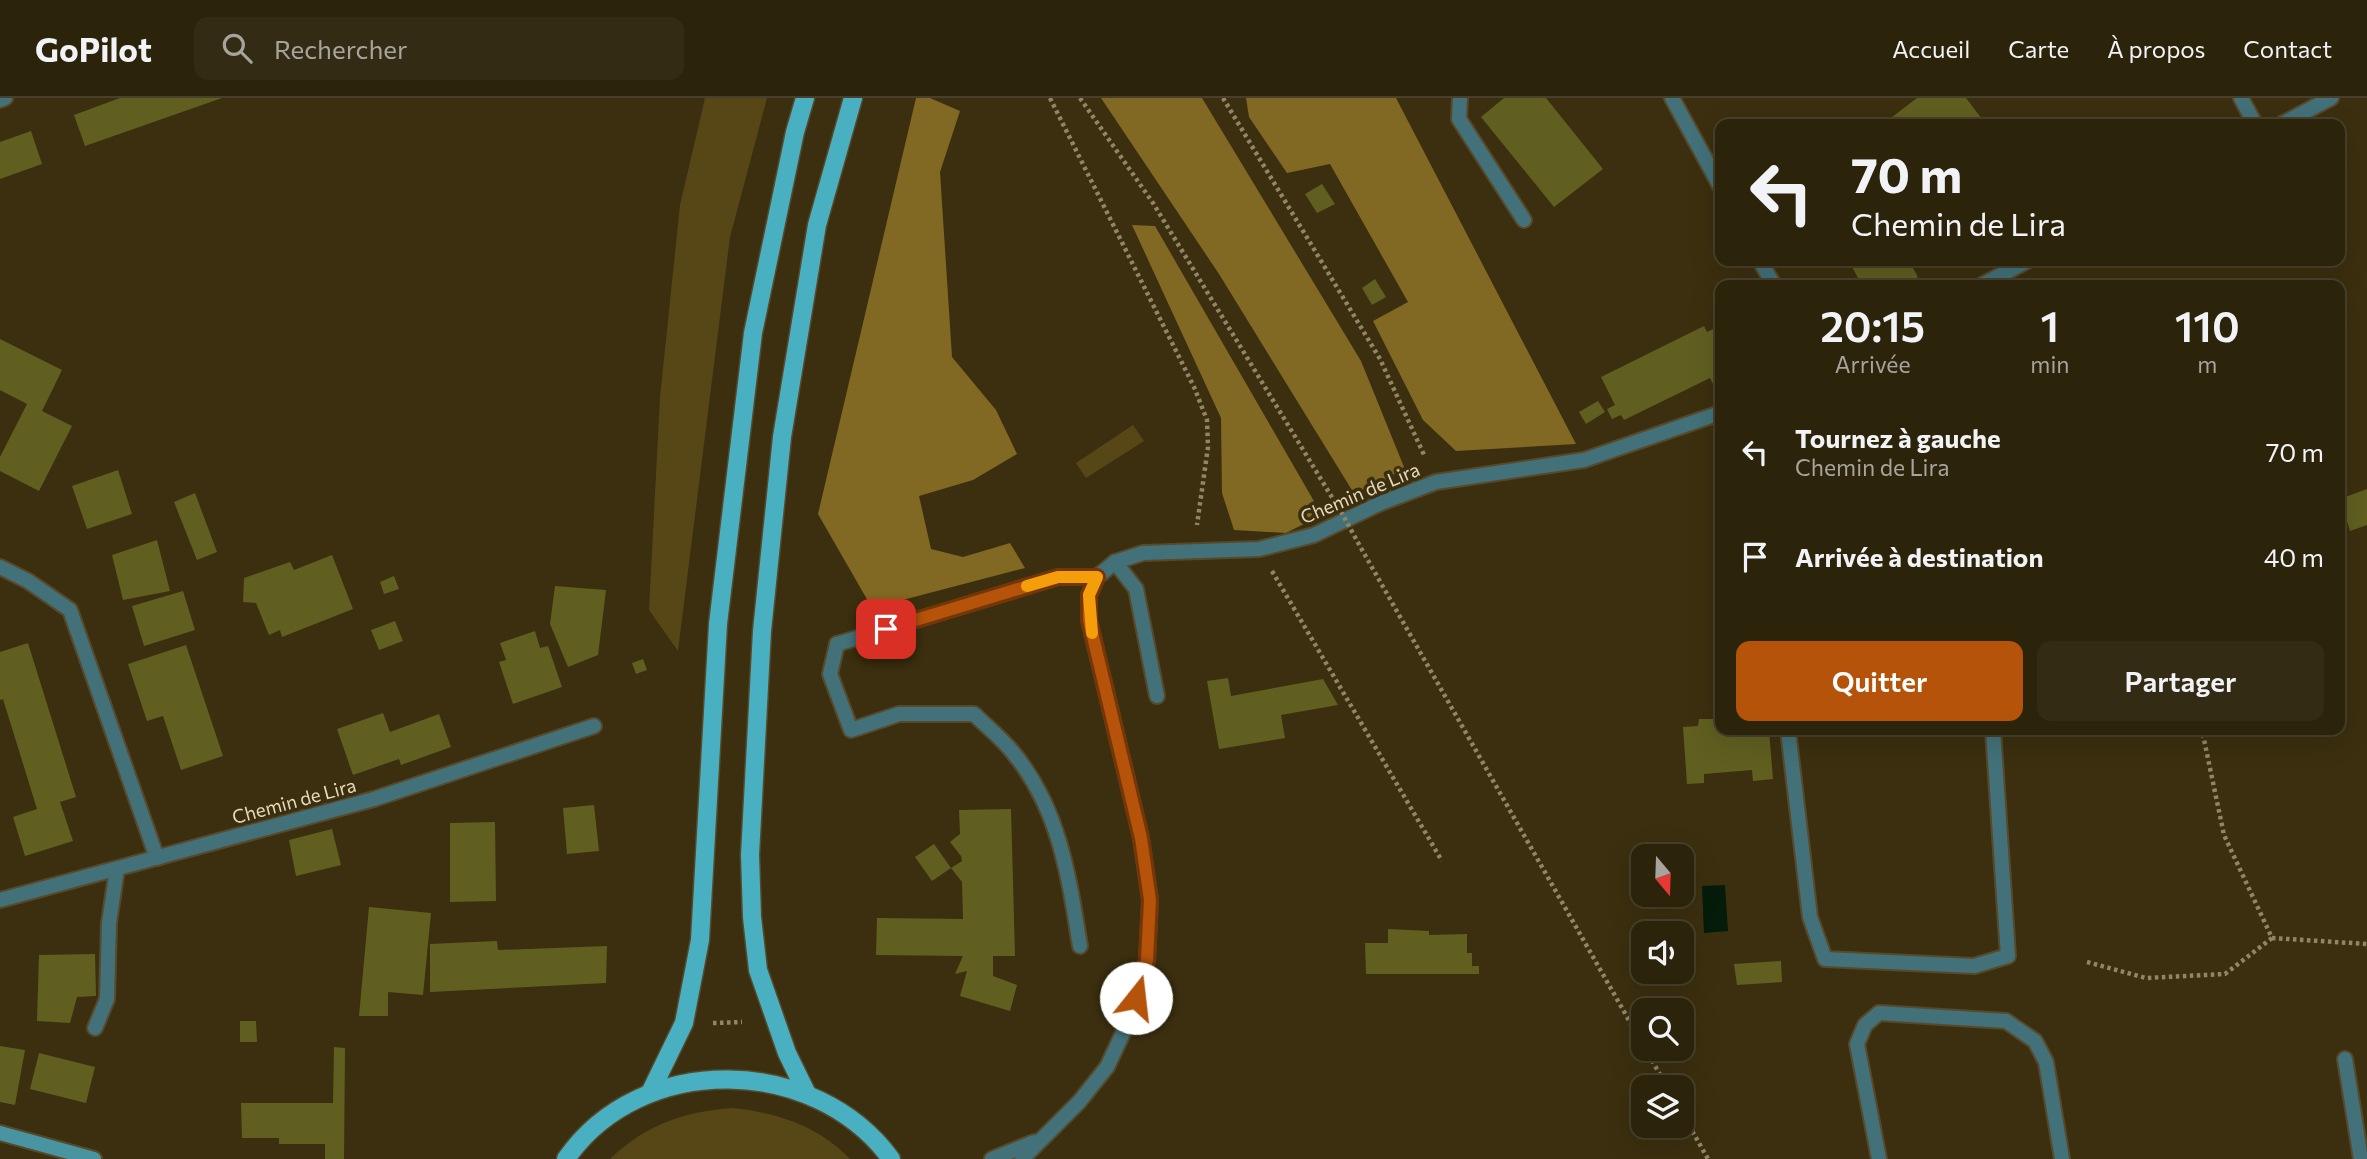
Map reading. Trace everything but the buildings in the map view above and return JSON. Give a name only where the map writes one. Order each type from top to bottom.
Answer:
[{"type":"main road","points":[[650,1093],[684,1023],[700,940],[718,624],[752,333],[795,132],[805,98]]},
{"type":"main road","points":[[807,1094],[787,1054],[758,970],[752,917],[750,855],[762,631],[782,437],[817,225],[853,98]]},
{"type":"main road","points":[[566,1159],[609,1116],[650,1093],[689,1082],[729,1078],[769,1082],[807,1094],[838,1110],[894,1158]]},
{"type":"main road","points":[[0,1133],[94,1159]]},
{"type":"street","points":[[1460,98],[1460,119],[1524,220]]},
{"type":"street","points":[[1672,98],[1715,177]]},
{"type":"street","points":[[2241,98],[2252,119]]},
{"type":"street","points":[[2291,119],[2331,98]]},
{"type":"street","points":[[1991,280],[2018,266]]},
{"type":"street","name":"Chemin de Lira","points":[[1097,577],[1115,562],[1143,553],[1259,550],[1314,535],[1381,503],[1436,482],[1584,460],[1715,415]]},
{"type":"street","points":[[1115,562],[1136,589],[1157,696]]},
{"type":"street","points":[[0,566],[28,581],[70,610],[157,858]]},
{"type":"street","points":[[1021,1159],[1079,1102],[1107,1067],[1131,1016],[1147,960],[1150,900],[1141,838],[1089,620],[1089,595],[1097,577],[1058,577],[837,644],[831,674],[851,730],[899,714],[974,714],[1015,755],[1046,803],[1068,866],[1080,946]]},
{"type":"street","name":"Chemin de Lira","points":[[0,900],[374,799],[594,726]]},
{"type":"street","points":[[1789,735],[1810,917],[1825,958],[1974,967],[2008,956],[1993,735]]},
{"type":"street","points":[[95,1027],[107,999],[109,922],[117,869]]},
{"type":"street","points":[[1878,1159],[1857,1044],[1865,1025],[1879,1013],[2006,1021],[2035,1041],[2046,1062],[2062,1159]]},
{"type":"street","points":[[2345,1059],[2361,1159]]},
{"type":"street","points":[[992,1159],[1036,1142]]},
{"type":"path","points":[[1049,98],[1194,387],[1207,420],[1208,447],[1194,550]]},
{"type":"path","points":[[1080,98],[1153,203],[1334,499],[1631,1024]]},
{"type":"path","points":[[1223,98],[1380,359],[1436,482]]},
{"type":"path","points":[[1259,550],[1442,861]]},
{"type":"path","points":[[2203,735],[2224,835],[2272,938]]},
{"type":"path","points":[[2087,962],[2146,978],[2225,974],[2272,938],[2357,946],[2367,944]]},
{"type":"path","points":[[708,1023],[741,1022]]},
{"type":"path","points":[[1694,1134],[1708,1159]]},
{"type":"shaded area","points":[[705,98],[767,98],[730,237],[678,651],[649,610],[660,397],[680,205]]},
{"type":"shaded area","points":[[916,98],[930,98],[960,111],[940,172],[952,357],[996,410],[1017,454],[973,480],[919,496],[931,549],[963,557],[1010,543],[1025,568],[872,608],[818,514]]},
{"type":"shaded area","points":[[1101,98],[1202,98],[1361,361],[1404,467],[1358,500],[1219,274]]},
{"type":"shaded area","points":[[1246,98],[1396,98],[1576,444],[1456,451],[1423,420],[1373,321],[1408,302],[1330,164],[1287,173],[1249,117]]},
{"type":"shaded area","points":[[1132,225],[1155,226],[1322,515],[1286,533],[1234,530],[1222,493],[1221,418]]},
{"type":"shaded area","points":[[1133,425],[1144,441],[1086,478],[1076,463]]},
{"type":"shaded area","points":[[1725,885],[1728,931],[1704,933],[1702,886]]},
{"type":"shaded area","points":[[733,1108],[766,1113],[796,1123],[825,1138],[850,1159],[610,1159],[637,1137],[667,1122],[698,1112]]},
{"type":"slow traffic","points":[[1027,586],[1058,577],[1097,577],[1089,595],[1092,633]]},
{"type":"route","points":[[886,629],[1058,577],[1097,577],[1089,595],[1089,620],[1141,838],[1150,900],[1147,960],[1136,998]]}]
